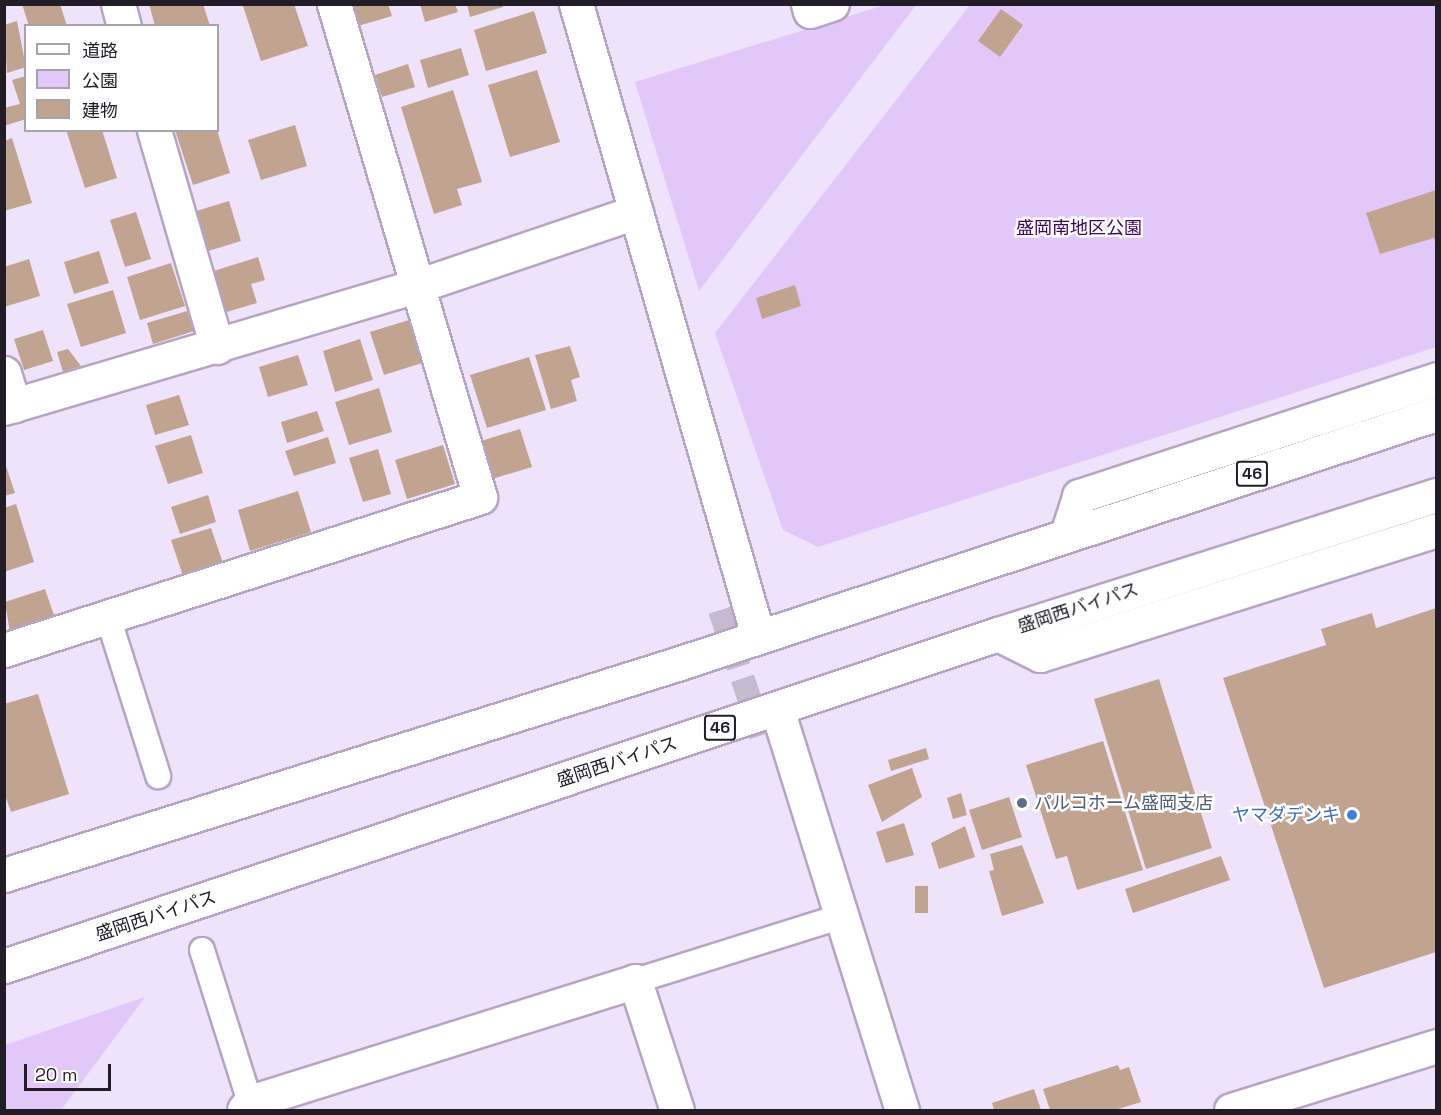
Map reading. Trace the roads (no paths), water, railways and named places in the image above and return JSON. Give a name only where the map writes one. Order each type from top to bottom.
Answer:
[{"type":"main road","points":[[118,4],[123,24]]},
{"type":"main road","points":[[4,651],[480,497],[334,4]]},
{"type":"main road","points":[[576,4],[758,636]]},
{"type":"main road","points":[[808,4],[810,10],[832,4]]},
{"type":"main road","points":[[155,132],[217,347]]},
{"type":"main road","points":[[4,373],[9,407],[417,286],[636,212]]},
{"type":"main road","points":[[1067,534],[1078,496],[1437,379]]},
{"type":"main road","name":"46","points":[[4,875],[758,636],[1437,414]]},
{"type":"main road","name":"盛岡西バイパス","points":[[4,966],[998,634],[1437,495]]},
{"type":"main road","points":[[998,634],[1040,655],[1437,531]]},
{"type":"main road","points":[[777,709],[902,1110]]},
{"type":"main road","points":[[247,1106],[635,981],[677,1110]]},
{"type":"main road","points":[[1231,1110],[1437,1046]]},
{"type":"street","points":[[108,617],[158,776]]},
{"type":"street","points":[[635,981],[842,916]]},
{"type":"street","points":[[202,950],[247,1106]]},
{"type":"tunnel","points":[[720,610],[764,743]]},
{"type":"place","name":"パルコホーム盛岡支店","points":[[1022,803]]},
{"type":"place","name":"ヤマダデンキ","points":[[1352,815]]},
{"type":"park label","name":"盛岡南地区公園","points":[[1079,228]]}]
